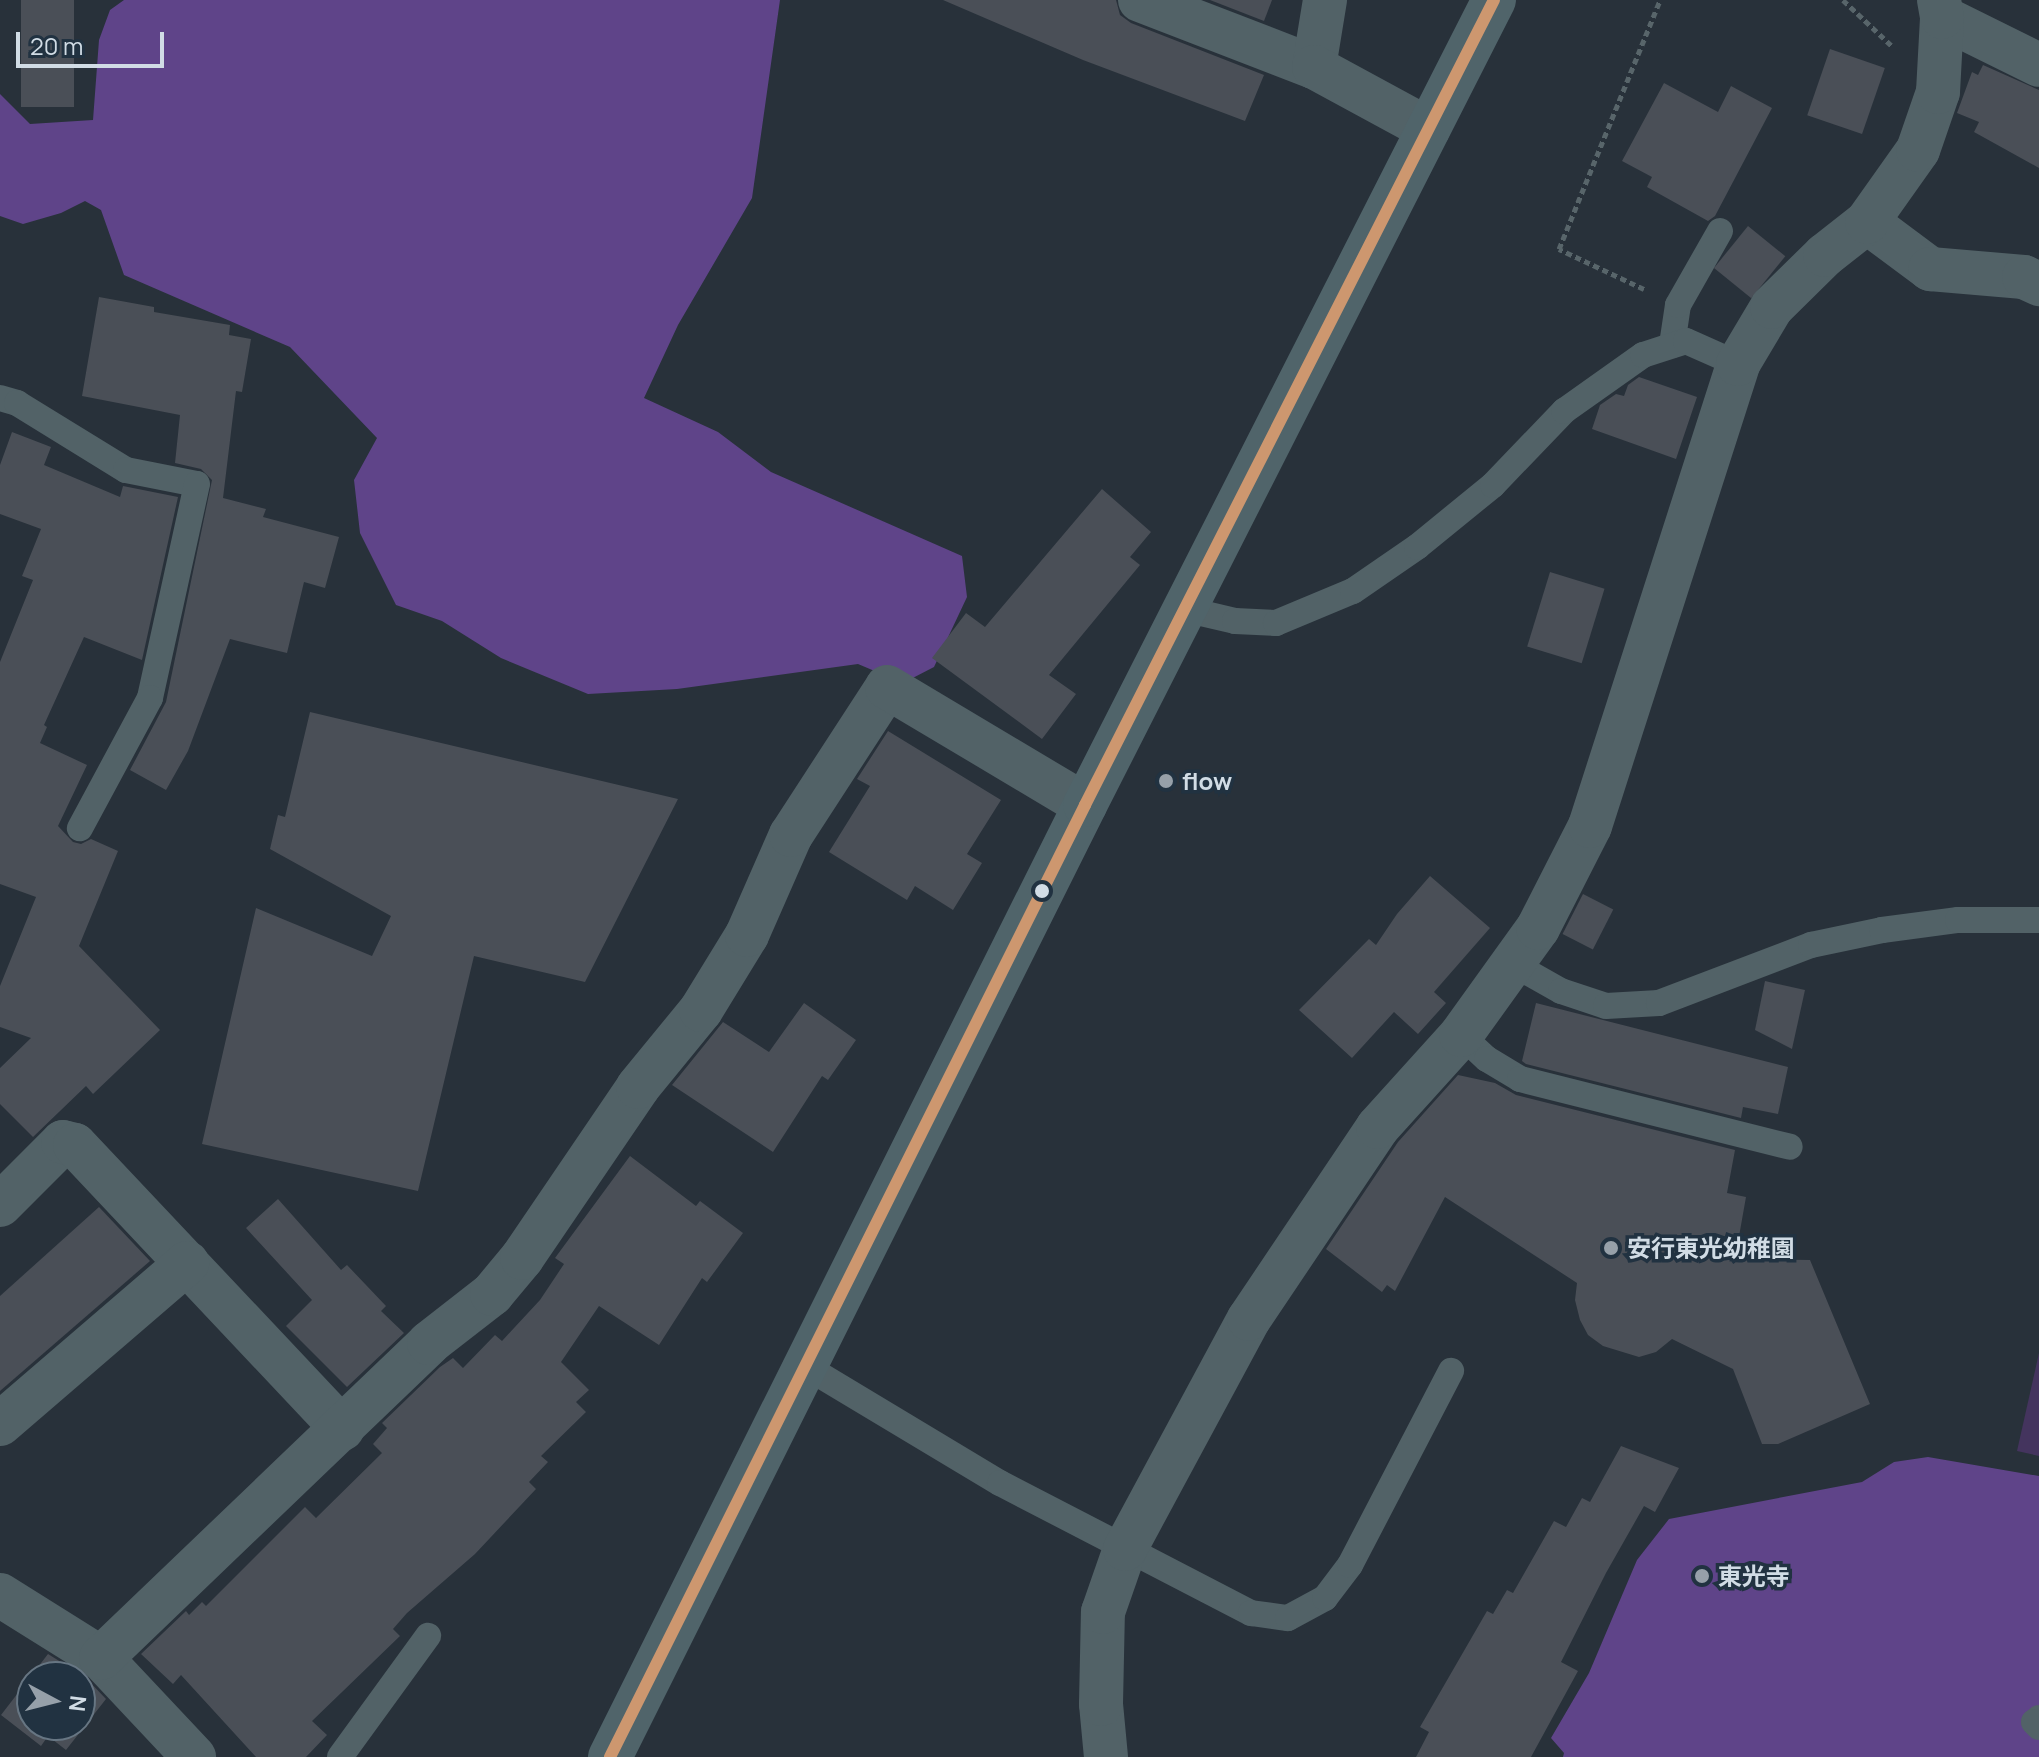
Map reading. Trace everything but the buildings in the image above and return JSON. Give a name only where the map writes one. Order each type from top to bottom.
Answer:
[{"type":"main road","points":[[610,1757],[1085,805],[1494,0]]},
{"type":"street","points":[[1140,0],[1314,67],[1428,129]]},
{"type":"street","points":[[1314,67],[1325,0]]},
{"type":"street","points":[[1106,1757],[1101,1704],[1103,1612],[1125,1549],[1249,1319],[1378,1127],[1461,1035],[1538,928],[1590,826],[1738,364],[1772,307],[1825,255],[1867,222],[1918,150],[1938,92],[1941,9],[2039,65]]},
{"type":"street","points":[[1867,222],[1930,269],[2024,277],[2039,284]]},
{"type":"street","points":[[101,1658],[343,1429],[429,1343],[492,1294],[522,1258],[638,1087],[701,1010],[747,935],[791,835],[887,687],[1085,805]]},
{"type":"street","points":[[0,1205],[63,1142],[75,1145],[343,1429]]},
{"type":"street","points":[[0,1424],[187,1263]]},
{"type":"street","points":[[0,1595],[101,1658],[194,1757]]},
{"type":"lane","points":[[1672,345],[1678,305],[1720,231]]},
{"type":"lane","points":[[1184,609],[1235,621],[1276,623],[1353,591],[1417,547],[1493,485],[1564,411],[1643,355],[1686,341],[1738,364]]},
{"type":"lane","points":[[0,398],[17,403],[126,470],[197,484],[150,698],[80,828]]},
{"type":"lane","points":[[1513,964],[1561,991],[1606,1006],[1659,1003],[1811,945],[1882,930],[1958,920],[2039,920]]},
{"type":"lane","points":[[1461,1035],[1487,1059],[1520,1079],[1790,1147]]},
{"type":"lane","points":[[805,1366],[1000,1483],[1125,1549],[1251,1613],[1288,1618],[1325,1598],[1350,1565],[1451,1371]]},
{"type":"lane","points":[[340,1757],[428,1636]]},
{"type":"lane","points":[[2039,1718],[2034,1722],[2039,1727]]},
{"type":"path","points":[[1660,0],[1559,249],[1678,305]]},
{"type":"shaded area","points":[[124,0],[780,0],[752,198],[678,325],[644,398],[718,432],[771,472],[962,556],[967,597],[934,667],[903,683],[858,664],[677,689],[588,694],[501,658],[442,621],[396,605],[360,533],[354,480],[377,438],[290,347],[124,275],[101,210],[85,201],[61,213],[23,224],[0,216],[0,94],[30,124],[93,120],[99,40],[110,10]]},
{"type":"shaded area","points":[[2039,1353],[2039,1456],[2017,1451]]},
{"type":"shaded area","points":[[1928,1457],[2039,1476],[2039,1757],[1563,1757],[1564,1753],[1551,1738],[1589,1673],[1637,1560],[1669,1519],[1862,1482],[1894,1462]]},
{"type":"transit line","points":[[610,1757],[1085,805],[1494,0]]},
{"type":"place","name":"flow","points":[[1166,781]]},
{"type":"place","name":"安行東光幼稚園","points":[[1611,1248]]},
{"type":"place","name":"東光寺","points":[[1702,1576]]}]
